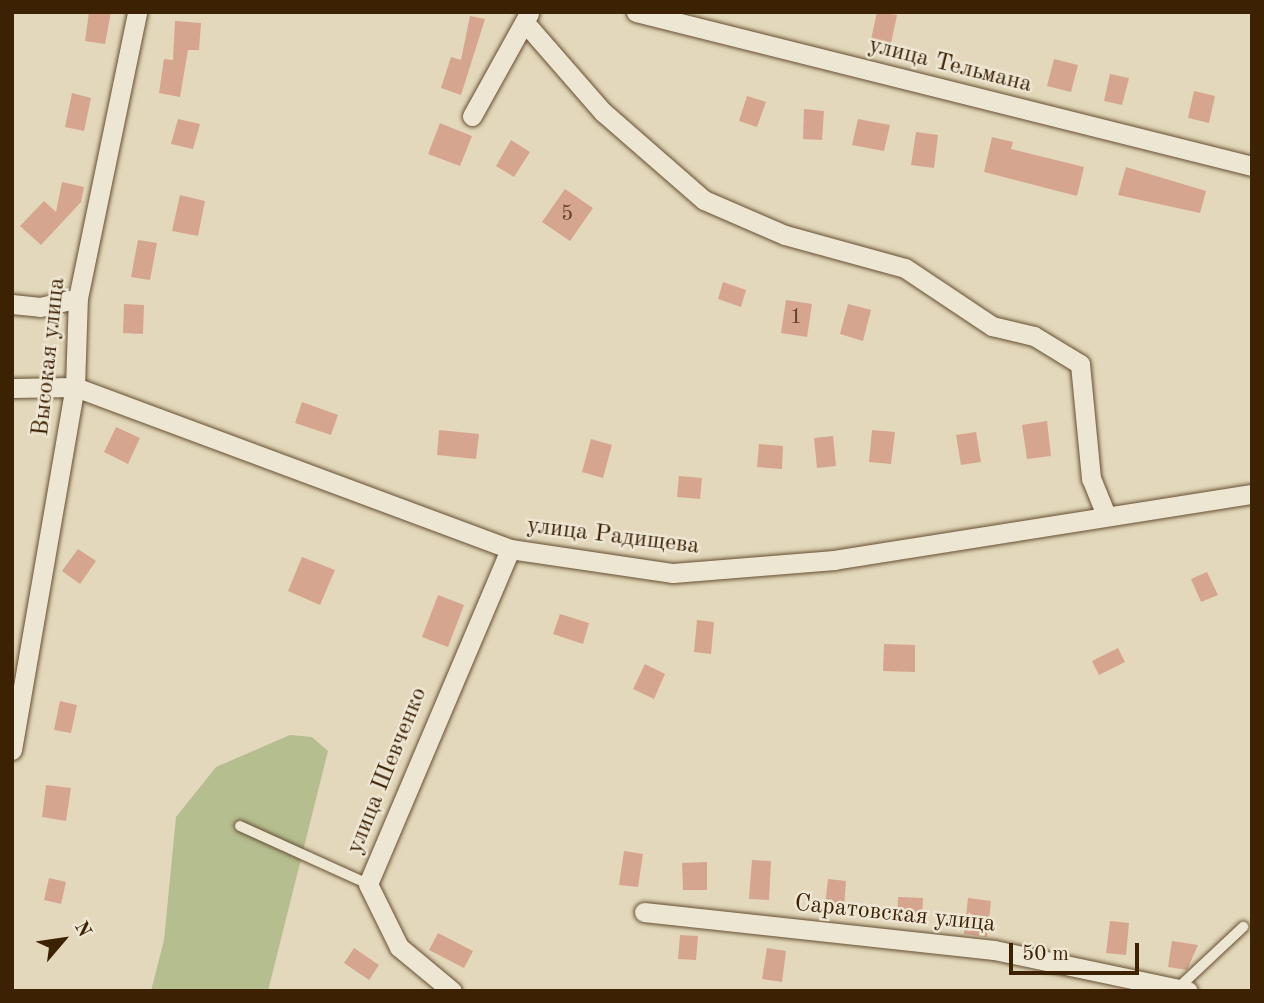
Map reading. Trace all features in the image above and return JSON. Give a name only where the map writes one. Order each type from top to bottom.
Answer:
[{"type":"street","name":"Высокая улица","points":[[12,750],[75,387],[78,298],[137,12]]},
{"type":"street","name":"улица Тельмана","points":[[636,12],[1252,166]]},
{"type":"street","points":[[472,116],[528,19],[603,113],[704,200],[785,235],[905,268],[992,326],[1034,336],[1080,364],[1091,478],[1106,515]]},
{"type":"street","points":[[12,304],[40,307],[78,298]]},
{"type":"street","points":[[12,388],[75,387]]},
{"type":"street","name":"улица Радищева","points":[[75,387],[510,549],[696,575],[834,560],[1252,494]]},
{"type":"street","name":"улица Шевченко","points":[[452,991],[398,947],[368,884],[510,549]]},
{"type":"street","name":"Саратовская улица","points":[[644,912],[994,950],[1181,990]]},
{"type":"lane","points":[[240,826],[368,884]]},
{"type":"lane","points":[[1181,990],[1243,927]]},
{"type":"green space","points":[[290,735],[312,737],[328,751],[268,991],[151,991],[164,940],[176,817],[216,767]]},
{"type":"building","points":[[89,12],[111,12],[105,44],[85,41]]},
{"type":"building","points":[[877,12],[897,15],[890,48],[870,44]]},
{"type":"building","points":[[470,16],[485,19],[461,95],[441,88],[451,57],[461,60]]},
{"type":"building","points":[[175,21],[201,23],[199,50],[188,50],[180,97],[159,93],[164,59],[173,60]]},
{"type":"building","points":[[1054,59],[1078,65],[1071,92],[1047,86]]},
{"type":"building","points":[[1110,74],[1129,78],[1122,105],[1104,101]]},
{"type":"building","points":[[1194,91],[1215,96],[1209,123],[1188,118]]},
{"type":"building","points":[[72,93],[91,98],[84,131],[65,127]]},
{"type":"building","points":[[747,96],[766,102],[757,127],[739,121]]},
{"type":"building","points":[[804,109],[824,111],[822,140],[803,139]]},
{"type":"building","points":[[178,119],[200,124],[193,149],[171,144]]},
{"type":"building","points":[[858,119],[890,125],[884,151],[852,145]]},
{"type":"building","points":[[440,123],[472,136],[460,166],[428,154]]},
{"type":"building","points":[[916,132],[938,135],[934,168],[911,165]]},
{"type":"building","points":[[992,137],[1013,142],[1011,149],[1084,167],[1077,196],[984,172]]},
{"type":"building","points":[[511,140],[530,152],[514,177],[496,166]]},
{"type":"building","points":[[1126,167],[1206,191],[1200,213],[1118,195]]},
{"type":"building","points":[[62,182],[84,187],[81,202],[41,245],[20,226],[44,201],[56,212]]},
{"type":"building","points":[[565,189],[593,208],[570,241],[542,222]]},
{"type":"building","points":[[180,195],[205,201],[198,236],[172,231]]},
{"type":"building","points":[[138,240],[157,243],[150,280],[131,277]]},
{"type":"building","points":[[723,282],[746,290],[741,307],[718,299]]},
{"type":"building","points":[[786,300],[812,304],[807,337],[781,333]]},
{"type":"building","points":[[124,304],[144,305],[143,334],[123,333]]},
{"type":"building","points":[[848,304],[871,310],[863,341],[840,334]]},
{"type":"building","points":[[302,402],[338,415],[331,435],[295,423]]},
{"type":"building","points":[[1047,421],[1051,456],[1027,459],[1022,425]]},
{"type":"building","points":[[116,427],[140,438],[128,464],[104,452]]},
{"type":"building","points":[[439,430],[479,434],[476,459],[437,455]]},
{"type":"building","points":[[872,430],[895,432],[891,464],[869,462]]},
{"type":"building","points":[[976,432],[981,462],[961,465],[956,435]]},
{"type":"building","points":[[833,436],[836,466],[817,468],[814,438]]},
{"type":"building","points":[[591,439],[612,445],[603,478],[582,472]]},
{"type":"building","points":[[759,444],[783,446],[782,469],[757,467]]},
{"type":"building","points":[[679,476],[702,478],[700,499],[677,497]]},
{"type":"building","points":[[78,549],[96,561],[80,584],[62,571]]},
{"type":"building","points":[[302,557],[335,570],[320,605],[288,591]]},
{"type":"building","points":[[1207,572],[1218,595],[1201,602],[1191,579]]},
{"type":"building","points":[[438,595],[464,605],[448,647],[422,637]]},
{"type":"building","points":[[560,614],[589,623],[583,644],[553,634]]},
{"type":"building","points":[[697,620],[714,622],[711,654],[694,652]]},
{"type":"building","points":[[884,644],[915,645],[915,672],[883,671]]},
{"type":"building","points":[[1118,648],[1125,662],[1099,675],[1092,661]]},
{"type":"building","points":[[645,664],[665,674],[654,699],[633,689]]},
{"type":"building","points":[[60,701],[77,705],[71,733],[54,730]]},
{"type":"building","points":[[46,785],[71,788],[66,821],[42,817]]},
{"type":"building","points":[[624,851],[643,854],[638,887],[619,885]]},
{"type":"building","points":[[752,860],[771,861],[769,900],[749,899]]},
{"type":"building","points":[[707,862],[707,890],[683,890],[682,863]]},
{"type":"building","points":[[49,878],[66,882],[61,904],[44,900]]},
{"type":"building","points":[[828,879],[846,881],[844,907],[825,905]]},
{"type":"building","points":[[898,897],[923,898],[922,922],[897,921]]},
{"type":"building","points":[[968,898],[991,901],[987,937],[964,934]]},
{"type":"building","points":[[1110,921],[1129,923],[1126,955],[1106,953]]},
{"type":"building","points":[[438,933],[473,951],[464,968],[429,950]]},
{"type":"building","points":[[680,935],[698,936],[696,960],[678,959]]},
{"type":"building","points":[[1172,941],[1198,945],[1187,970],[1168,967]]},
{"type":"building","points":[[354,948],[379,965],[369,980],[344,963]]},
{"type":"building","points":[[767,948],[786,951],[782,982],[762,979]]}]
